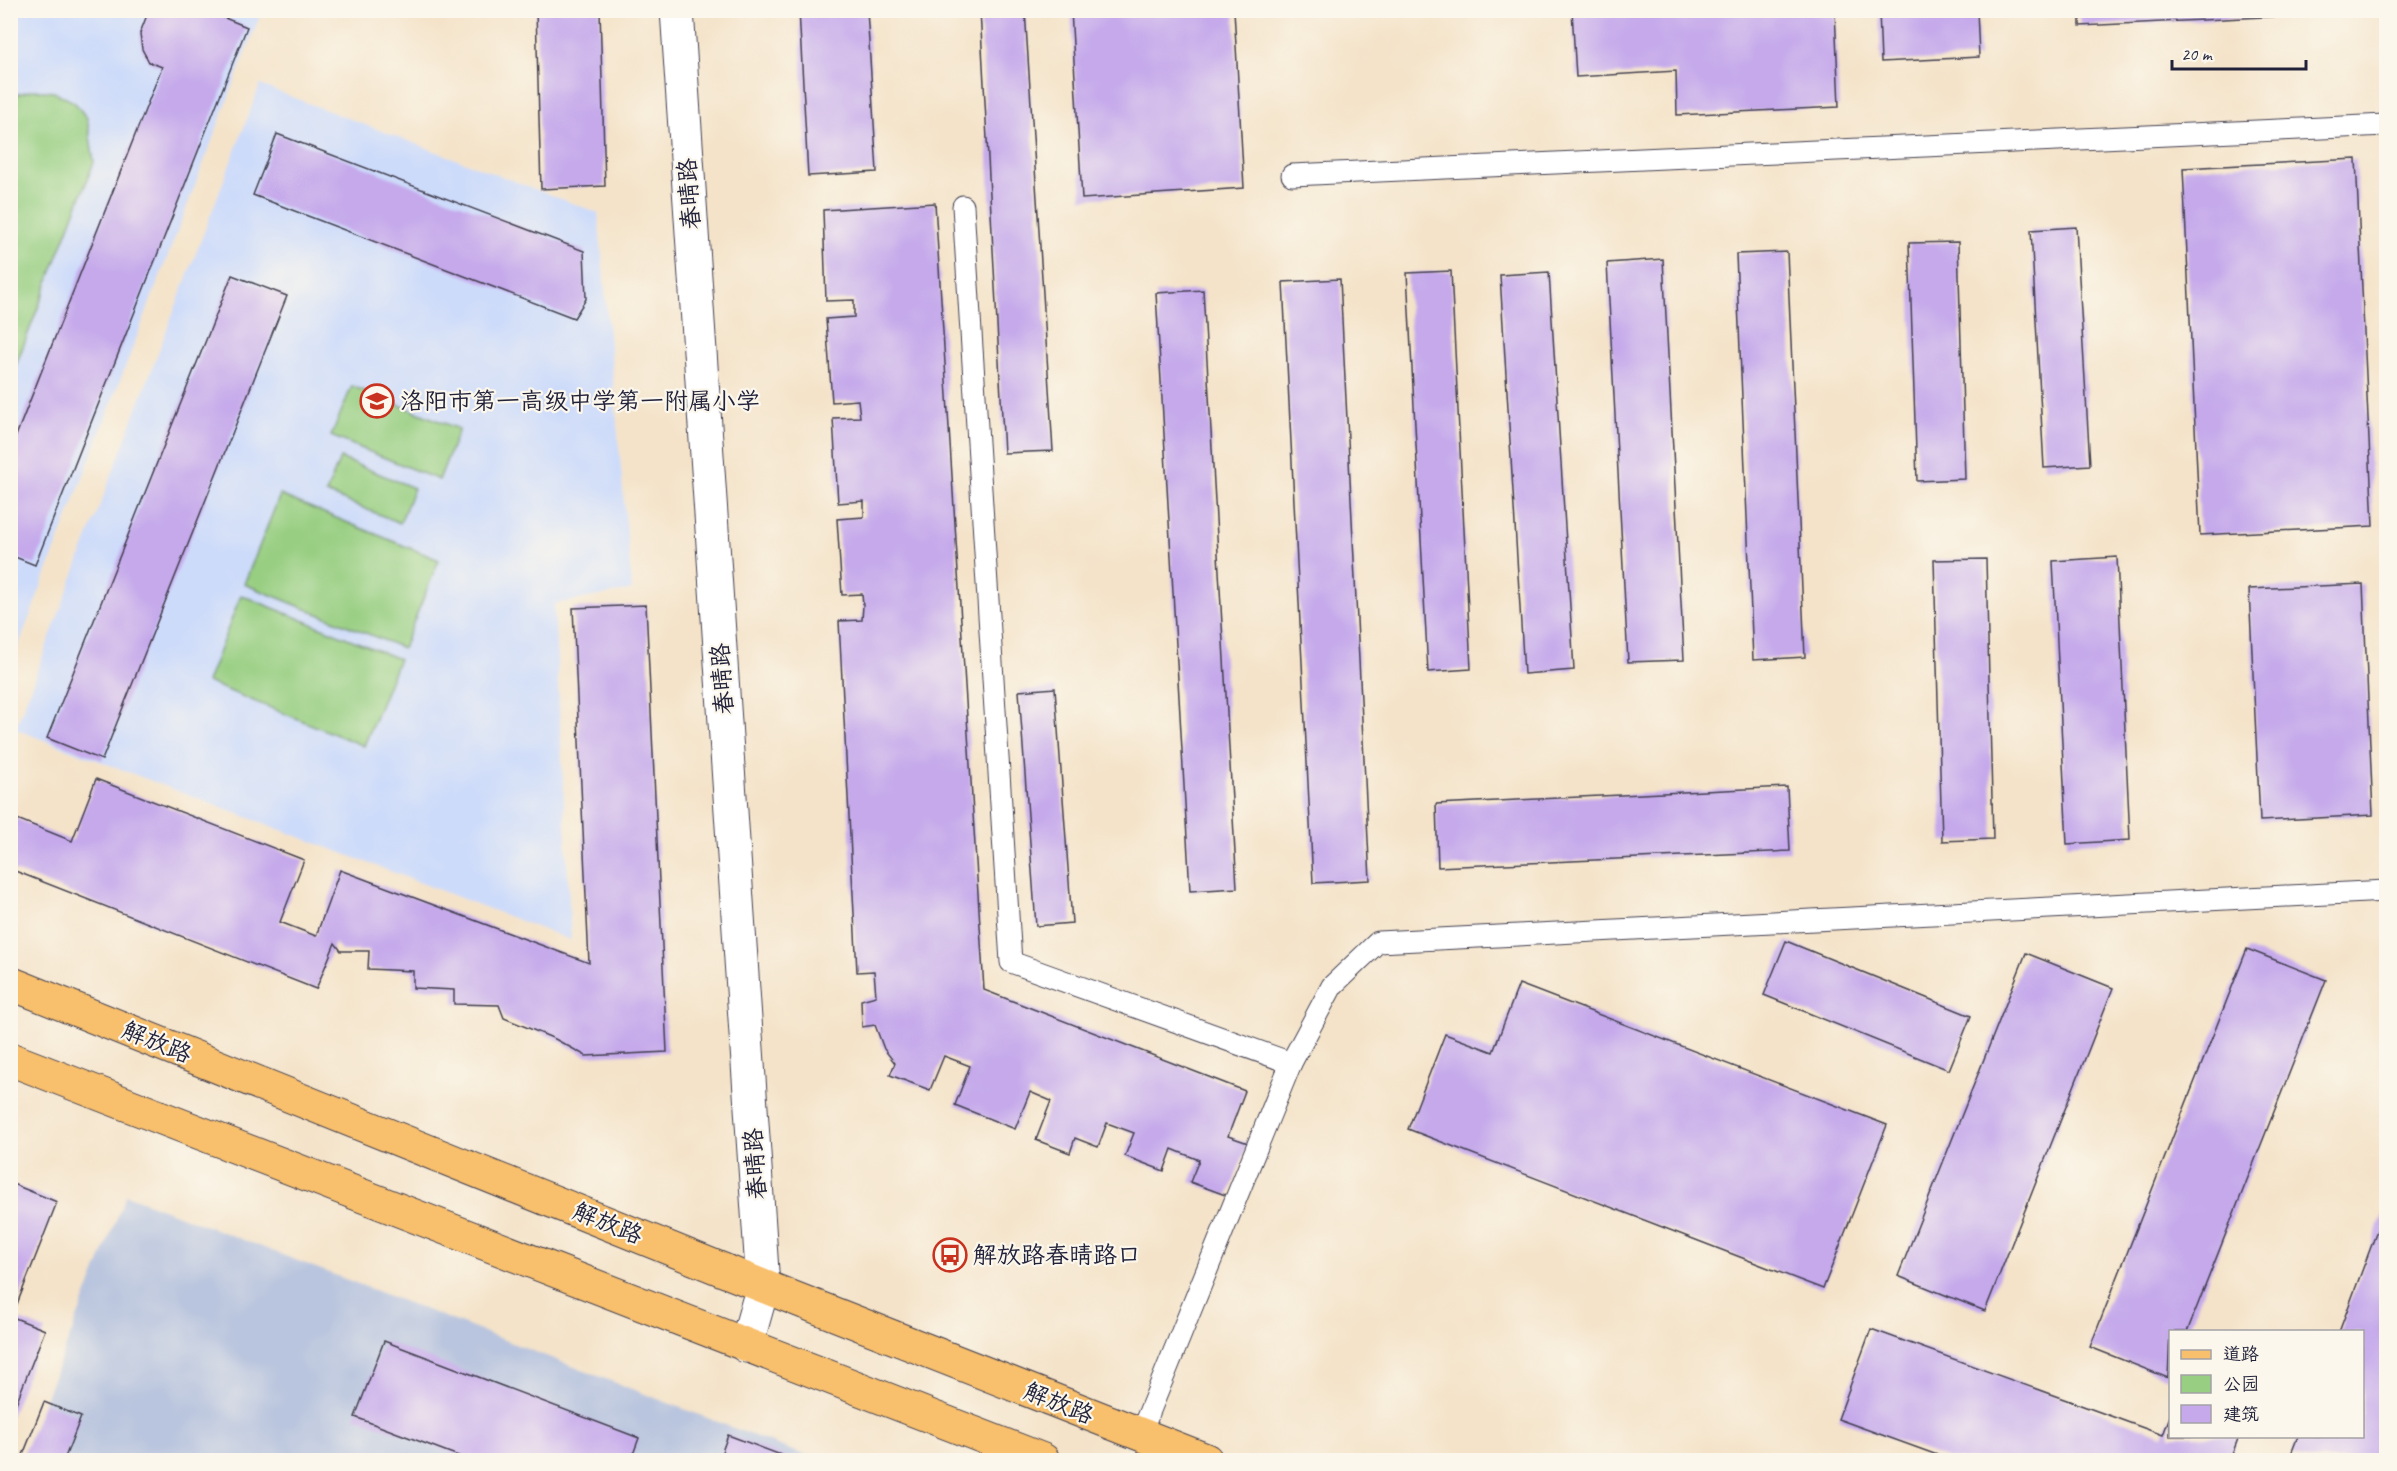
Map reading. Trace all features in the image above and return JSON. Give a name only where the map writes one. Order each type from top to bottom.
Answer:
[{"type":"main road","name":"解放路","points":[[10,983],[763,1286],[1206,1461]]},
{"type":"main road","points":[[10,1059],[1043,1461]]},
{"type":"street","name":"春晴路","points":[[677,10],[763,1286],[746,1346]]},
{"type":"lane","points":[[1292,175],[2386,125]]},
{"type":"lane","points":[[963,206],[1011,962],[1291,1063]]},
{"type":"lane","points":[[1140,1435],[1291,1063],[1332,986],[1378,942],[2386,891]]},
{"type":"shaded area","points":[[255,10],[261,13],[13,660],[10,659],[10,11]]},
{"type":"shaded area","name":"洛阳市第一高级中学第一附属小学","points":[[260,85],[598,213],[632,590],[554,604],[571,940],[15,729]]},
{"type":"shaded area","points":[[126,1195],[817,1460],[21,1460]]},
{"type":"green space","points":[[33,90],[54,92],[74,102],[87,118],[94,162],[11,378],[11,96]]},
{"type":"green space","points":[[352,386],[459,429],[439,480],[331,436]]},
{"type":"green space","points":[[340,458],[414,488],[400,523],[326,493]]},
{"type":"green space","points":[[280,495],[439,560],[403,648],[244,584]]},
{"type":"green space","points":[[241,595],[399,659],[364,746],[207,682]]},
{"type":"building","points":[[149,10],[205,10],[247,27],[35,565],[10,555],[10,451],[162,67],[149,62],[142,49],[140,33]]},
{"type":"building","points":[[536,10],[600,10],[605,186],[541,189]]},
{"type":"building","points":[[799,10],[867,10],[877,172],[808,176]]},
{"type":"building","points":[[980,10],[1025,10],[1053,451],[1004,453]]},
{"type":"building","points":[[1071,10],[1234,10],[1244,188],[1082,199]]},
{"type":"building","points":[[1572,10],[1835,10],[1839,107],[1677,115],[1676,71],[1576,77]]},
{"type":"building","points":[[1879,10],[1977,10],[1979,57],[1881,62]]},
{"type":"building","points":[[2080,10],[2324,10],[2324,14],[2080,26]]},
{"type":"building","points":[[277,134],[584,251],[586,299],[574,318],[253,195]]},
{"type":"building","points":[[2356,159],[2373,526],[2200,535],[2183,168]]},
{"type":"building","points":[[935,203],[984,990],[1245,1091],[1228,1136],[1248,1143],[1228,1196],[1190,1182],[1199,1160],[1172,1149],[1164,1171],[1125,1156],[1134,1133],[1107,1123],[1098,1147],[1075,1138],[1070,1153],[1036,1140],[1051,1101],[1030,1092],[1015,1129],[955,1105],[970,1066],[944,1056],[930,1090],[890,1075],[895,1063],[884,1049],[875,1025],[862,1027],[861,1000],[876,996],[874,971],[857,972],[839,621],[862,620],[863,605],[862,594],[842,595],[837,519],[864,517],[864,501],[838,503],[833,418],[860,417],[858,400],[832,402],[826,319],[854,317],[854,300],[826,301],[823,210]]},
{"type":"building","points":[[2076,227],[2090,465],[2044,468],[2031,230]]},
{"type":"building","points":[[1958,242],[1965,479],[1917,481],[1909,243]]},
{"type":"building","points":[[1787,252],[1805,657],[1753,660],[1736,254]]},
{"type":"building","points":[[1663,259],[1684,660],[1628,662],[1607,263]]},
{"type":"building","points":[[1451,271],[1471,669],[1428,672],[1407,273]]},
{"type":"building","points":[[1549,272],[1574,670],[1524,674],[1500,275]]},
{"type":"building","points":[[232,275],[287,296],[102,760],[47,738]]},
{"type":"building","points":[[1340,279],[1370,880],[1313,883],[1283,282]]},
{"type":"building","points":[[1203,290],[1237,888],[1190,891],[1156,293]]},
{"type":"building","points":[[2117,557],[2130,840],[2067,844],[2053,561]]},
{"type":"building","points":[[1986,559],[1993,839],[1942,841],[1934,560]]},
{"type":"building","points":[[2363,584],[2373,815],[2260,821],[2249,589]]},
{"type":"building","points":[[646,605],[667,1052],[586,1056],[555,1039],[504,1018],[499,1005],[454,1004],[454,990],[413,988],[413,971],[368,969],[369,951],[341,951],[335,943],[316,989],[10,869],[10,816],[72,841],[96,779],[304,860],[280,922],[316,936],[340,870],[589,963],[573,608]]},
{"type":"building","points":[[1055,688],[1072,923],[1036,926],[1019,691]]},
{"type":"building","points":[[1787,787],[1790,851],[1438,867],[1436,804]]},
{"type":"building","points":[[1786,941],[1971,1016],[1949,1070],[1764,995]]},
{"type":"building","points":[[2247,949],[2326,980],[2188,1330],[2169,1330],[2168,1378],[2090,1347]]},
{"type":"building","points":[[2026,953],[2113,988],[1985,1311],[1898,1276]]},
{"type":"building","points":[[1519,984],[1887,1125],[1823,1289],[1408,1129],[1445,1034],[1493,1052]]},
{"type":"building","points":[[10,1183],[57,1202],[17,1304],[10,1302]]},
{"type":"building","points":[[2386,1207],[2386,1460],[2306,1460],[2291,1454],[2297,1438],[2364,1438],[2364,1330],[2340,1330]]},
{"type":"building","points":[[10,1316],[45,1330],[11,1416],[10,1416]]},
{"type":"building","points":[[1871,1329],[2163,1435],[2169,1419],[2169,1438],[2238,1438],[2230,1460],[1951,1460],[1838,1419]]},
{"type":"building","points":[[384,1341],[639,1438],[631,1460],[469,1460],[355,1417]]},
{"type":"building","points":[[44,1402],[81,1417],[64,1460],[21,1460]]},
{"type":"building","points":[[728,1435],[794,1460],[719,1460]]},
{"type":"place","name":"洛阳市第一高级中学第一附属小学","points":[[377,401]]},
{"type":"place","name":"解放路春晴路口","points":[[950,1255]]}]
